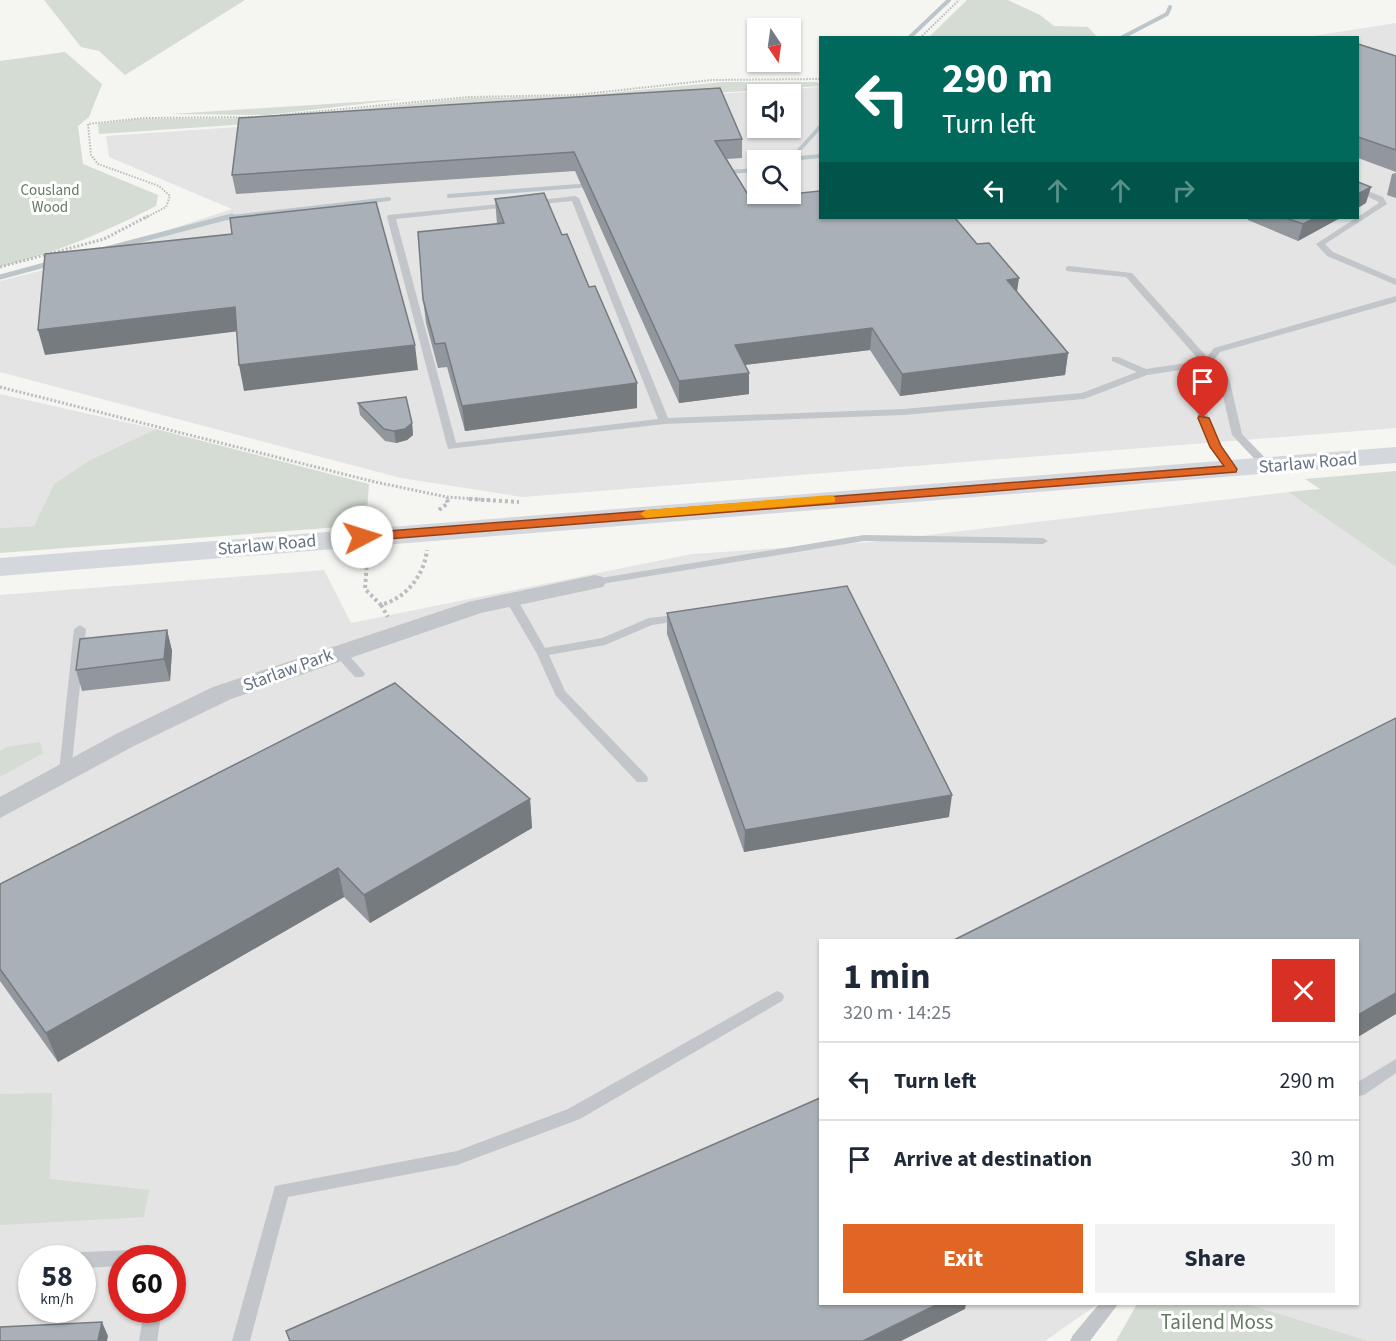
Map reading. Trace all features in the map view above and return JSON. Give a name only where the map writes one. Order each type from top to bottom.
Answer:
[{"type":"main road","name":"Starlaw Road","points":[[0,567],[1396,455]]},
{"type":"street","name":"Starlaw Park","points":[[0,809],[125,740],[222,693],[476,607],[595,582]]},
{"type":"lane","points":[[1359,189],[1380,199],[1383,204],[1320,244],[1330,254],[1396,282]]},
{"type":"lane","points":[[664,421],[575,198],[391,217],[452,447],[664,421],[904,412],[1084,396],[1145,372],[1207,363]]},
{"type":"lane","points":[[1069,269],[1129,275],[1207,363],[1224,378],[1237,435],[1267,466]]},
{"type":"lane","points":[[1232,469],[1216,447],[1203,418],[1197,380],[1217,350],[1396,299]]},
{"type":"lane","points":[[1115,359],[1145,372]]},
{"type":"lane","points":[[595,582],[864,538],[1043,541]]},
{"type":"lane","points":[[511,599],[542,652],[560,693],[642,779]]},
{"type":"lane","points":[[542,652],[604,641],[649,622],[695,616]]},
{"type":"lane","points":[[65,772],[80,629]]},
{"type":"lane","points":[[339,652],[359,674]]},
{"type":"lane","points":[[241,1341],[281,1191],[457,1158],[574,1114],[777,997]]},
{"type":"lane","points":[[1359,1089],[1396,1065]]},
{"type":"lane","points":[[1079,1341],[1108,1305]]},
{"type":"lane","points":[[148,1341],[151,1323]]},
{"type":"path","points":[[922,36],[959,0]]},
{"type":"path","points":[[279,116],[469,97],[576,94],[712,80],[819,79]]},
{"type":"path","points":[[0,267],[104,239],[166,207],[170,196],[159,186],[98,164],[91,155],[87,124],[142,118],[267,117]]},
{"type":"path","points":[[0,387],[375,482],[447,497],[519,502]]},
{"type":"shaded area","points":[[1396,23],[1396,428],[522,497],[401,478],[0,372],[0,281],[59,266],[232,209],[109,157],[106,136],[747,92],[747,138],[801,138],[801,88],[819,87],[819,219],[1359,219],[1359,36],[1313,36]]},
{"type":"shaded area","points":[[0,394],[156,429],[90,460],[54,484],[34,526],[0,528]]},
{"type":"shaded area","points":[[1288,492],[1396,567],[1396,1341],[1369,1341],[1250,1305],[1359,1305],[1359,939],[819,939],[819,1305],[1097,1305],[1045,1341],[0,1341],[0,595],[324,570],[351,623],[692,554],[871,542]]},
{"type":"green space","points":[[44,0],[245,0],[125,75],[99,51],[81,47]]},
{"type":"green space","points":[[967,0],[1008,0],[1040,15],[1054,26],[1088,27],[1096,36],[930,36]]},
{"type":"green space","name":"Cousland Wood","points":[[65,52],[102,84],[89,117],[78,126],[83,164],[158,195],[156,206],[80,241],[0,267],[0,61]]},
{"type":"green space","points":[[723,82],[817,82],[819,85],[801,87],[801,84],[747,84],[747,91],[99,134],[98,124],[137,119],[268,118],[469,98],[577,96]]},
{"type":"green space","points":[[404,99],[267,115],[171,114]]},
{"type":"green space","points":[[156,429],[369,484],[366,525],[0,553],[0,528],[34,526],[54,484],[90,460]]},
{"type":"green space","points":[[1396,471],[1396,567],[1288,492],[1320,489],[1305,479]]},
{"type":"green space","points":[[40,742],[43,753],[0,777],[0,751],[7,747]]},
{"type":"green space","points":[[52,1093],[50,1179],[149,1190],[144,1217],[0,1225],[0,1094]]},
{"type":"green space","name":"Tailend Moss","points":[[1136,1305],[1250,1305],[1369,1341],[1116,1341]]},
{"type":"building","points":[[1359,44],[1396,56],[1396,150],[1359,137]]},
{"type":"building","points":[[720,88],[742,139],[715,141],[747,193],[747,204],[801,204],[801,193],[819,191],[819,219],[956,219],[977,244],[989,243],[1019,278],[1007,280],[1068,353],[902,374],[872,328],[735,345],[749,373],[679,381],[574,152],[232,175],[239,118]]},
{"type":"building","points":[[1359,182],[1371,187],[1359,193]]},
{"type":"building","points":[[544,193],[562,235],[567,234],[589,287],[595,286],[637,383],[462,406],[445,343],[435,344],[423,299],[418,232],[504,223],[495,199]]},
{"type":"building","points":[[376,202],[415,345],[239,365],[235,307],[38,330],[45,254],[232,234],[230,218]]},
{"type":"building","points":[[1289,219],[1313,219],[1303,224]]},
{"type":"building","points":[[406,397],[412,423],[405,429],[394,431],[384,429],[358,403]]},
{"type":"building","points":[[847,586],[952,795],[745,830],[667,613]]},
{"type":"building","points":[[167,630],[164,659],[76,670],[80,639]]},
{"type":"building","points":[[395,683],[530,799],[364,895],[338,868],[46,1033],[0,969],[0,884]]},
{"type":"building","points":[[1396,718],[1396,993],[1359,1014],[1359,939],[956,939]]},
{"type":"building","points":[[819,1098],[819,1305],[936,1305],[863,1341],[290,1341],[286,1331]]},
{"type":"building","points":[[102,1322],[98,1341],[0,1341],[0,1327]]},
{"type":"waterway","points":[[911,36],[949,0]]},
{"type":"waterway","points":[[1125,36],[1167,14],[1170,7]]},
{"type":"waterway","points":[[799,150],[819,128]]},
{"type":"waterway","points":[[801,158],[819,156]]},
{"type":"waterway","points":[[727,172],[747,171]]},
{"type":"waterway","points":[[449,196],[591,185]]},
{"type":"waterway","points":[[225,218],[389,199]]},
{"type":"waterway","points":[[225,218],[232,216]]},
{"type":"waterway","points":[[106,249],[225,218]]},
{"type":"waterway","points":[[0,277],[52,263]]},
{"type":"slow traffic","points":[[646,514],[831,499]]},
{"type":"route","points":[[362,537],[1232,469],[1216,447],[1203,418]]}]
